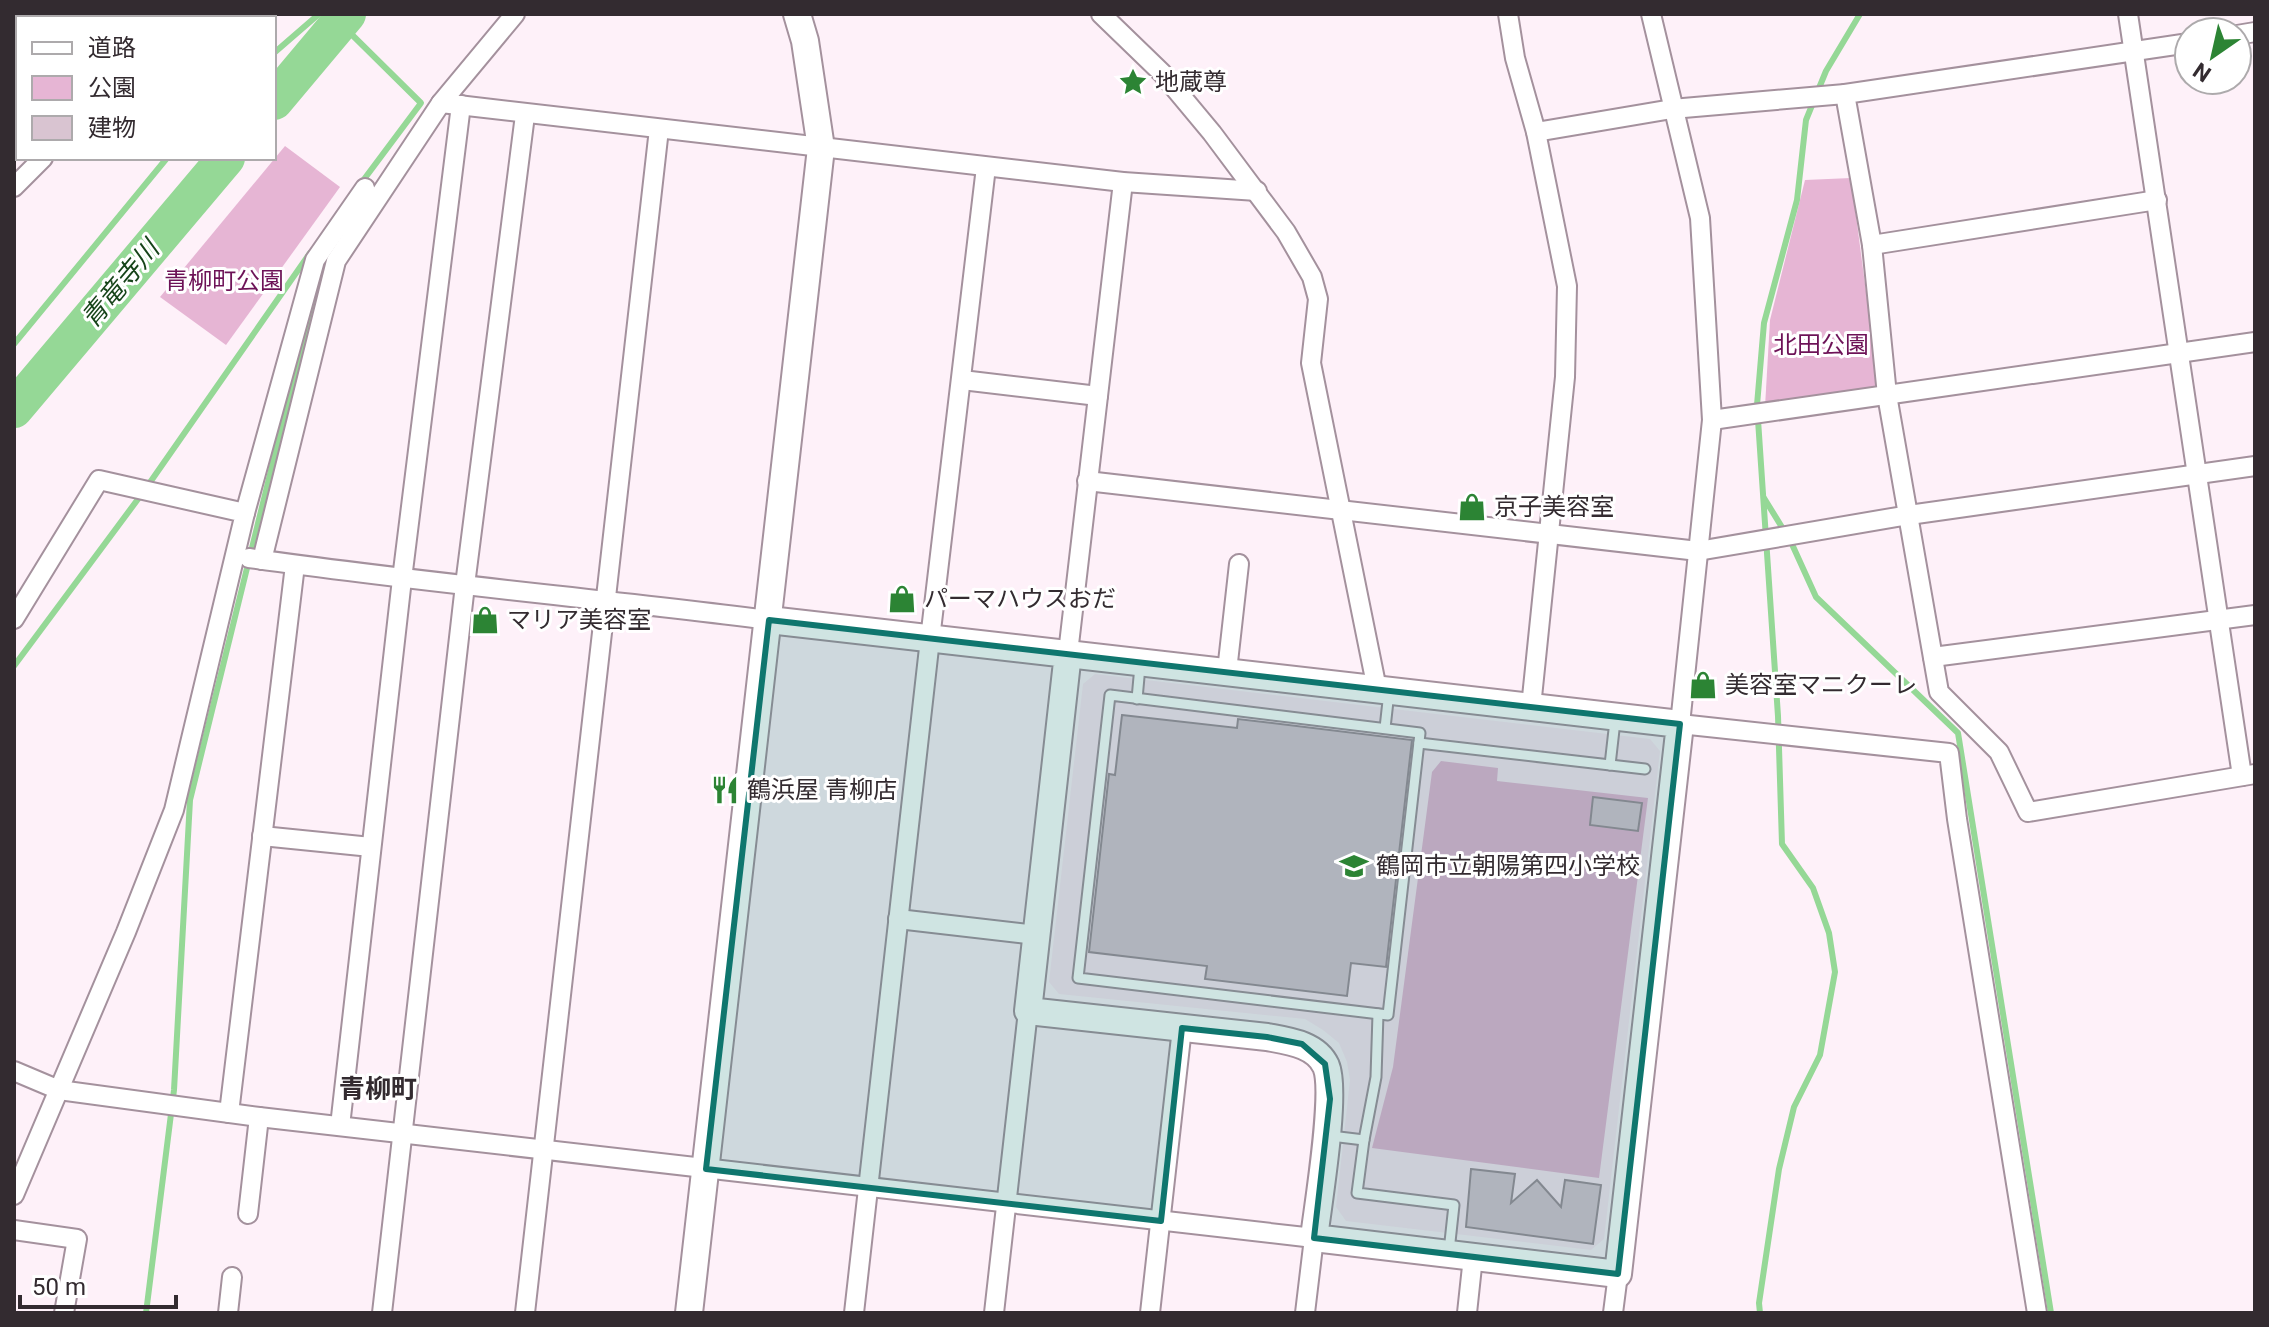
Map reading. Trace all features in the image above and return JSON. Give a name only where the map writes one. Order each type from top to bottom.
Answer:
[{"type":"street","points":[[262,560],[336,261],[441,103],[515,14]]},
{"type":"street","points":[[689,1313],[821,148],[805,41],[797,14]]},
{"type":"street","points":[[1101,14],[1162,73],[1257,191],[1312,277],[1318,299],[1311,363],[1340,509],[1383,690]]},
{"type":"street","points":[[1508,14],[1515,58],[1536,132],[1567,286],[1565,377],[1531,707]]},
{"type":"street","points":[[1613,1313],[1712,420],[1700,218],[1651,14]]},
{"type":"street","points":[[1845,94],[1872,245],[1887,395],[1939,692],[1999,752],[2028,812],[2248,775],[2219,621],[2128,14]]},
{"type":"street","points":[[1536,132],[1672,109],[1845,94],[2173,45]]},
{"type":"street","points":[[441,103],[1123,182],[1257,191]]},
{"type":"street","points":[[340,1126],[402,579],[461,105]]},
{"type":"street","points":[[382,1313],[465,585],[525,115]]},
{"type":"street","points":[[525,1313],[659,129]]},
{"type":"street","points":[[14,187],[41,160]]},
{"type":"street","points":[[854,1313],[986,167]]},
{"type":"street","points":[[994,1313],[1123,182]]},
{"type":"street","points":[[14,1195],[126,932],[174,810],[245,513],[315,260],[365,188]]},
{"type":"street","points":[[1872,245],[2157,200]]},
{"type":"street","points":[[1712,420],[2255,342]]},
{"type":"street","points":[[962,380],[1098,396]]},
{"type":"street","points":[[1087,481],[1698,551],[1909,515],[2255,466]]},
{"type":"street","points":[[14,619],[99,480],[245,513]]},
{"type":"street","points":[[235,556],[402,579],[606,599],[930,639],[1949,753],[2037,1313]]},
{"type":"street","points":[[1227,671],[1239,564]]},
{"type":"street","points":[[229,1113],[295,565]]},
{"type":"street","points":[[1933,657],[2255,615]]},
{"type":"street","points":[[262,836],[371,847]]},
{"type":"street","points":[[898,919],[1036,935]]},
{"type":"street","points":[[1028,1011],[1286,1040],[1302,1044],[1325,1064],[1329,1082],[1326,1135],[1305,1313]]},
{"type":"street","points":[[1150,1313],[1182,1028]]},
{"type":"street","points":[[14,1071],[59,1090],[259,1117],[1618,1274]]},
{"type":"street","points":[[248,1214],[259,1117]]},
{"type":"street","points":[[14,1230],[77,1239],[64,1313]]},
{"type":"street","points":[[1461,1255],[1467,1313]]},
{"type":"street","points":[[228,1313],[232,1277]]},
{"type":"lane","points":[[1137,699],[1141,662]]},
{"type":"lane","points":[[1383,690],[1385,728]]},
{"type":"lane","points":[[1110,695],[1137,699],[1420,733],[1388,1015],[1078,978],[1110,695]]},
{"type":"lane","points":[[1610,765],[1615,717]]},
{"type":"lane","points":[[1419,743],[1645,769]]},
{"type":"lane","points":[[1378,1014],[1376,1077],[1357,1193],[1454,1205],[1461,1255]]},
{"type":"lane","points":[[1326,1135],[1364,1140]]},
{"type":"highlighted area","points":[[769,620],[1680,724],[1618,1274],[1314,1238],[1330,1099],[1325,1064],[1302,1044],[1267,1037],[1182,1028],[1161,1221],[706,1169]]},
{"type":"shaded area","name":"鶴岡市立朝陽第四小学校","points":[[1095,674],[1650,739],[1660,751],[1604,1239],[1591,1250],[1346,1221],[1336,1207],[1350,1080],[1339,1043],[1323,1030],[1305,1019],[1059,994],[1049,982],[1083,684]]},
{"type":"green space","name":"青柳町公園","points":[[285,146],[340,187],[226,345],[160,297]]},
{"type":"green space","name":"北田公園","points":[[1851,178],[1879,390],[1765,407],[1770,320],[1805,180]]},
{"type":"green space","points":[[1441,761],[1498,768],[1497,781],[1648,798],[1599,1178],[1372,1148],[1393,1067],[1432,772]]},
{"type":"building","points":[[1122,715],[1237,728],[1238,719],[1412,740],[1386,967],[1351,963],[1347,996],[1205,979],[1207,966],[1089,952],[1109,774],[1115,775]]},
{"type":"building","points":[[1593,797],[1642,803],[1638,831],[1590,825]]},
{"type":"building","points":[[1471,1169],[1515,1174],[1511,1203],[1537,1180],[1561,1207],[1565,1180],[1601,1185],[1593,1244],[1466,1227]]},
{"type":"waterway","points":[[276,51],[319,14]]},
{"type":"waterway","points":[[331,14],[421,103],[359,186]]},
{"type":"waterway","name":"青竜寺川","points":[[276,99],[347,14]]},
{"type":"waterway","points":[[1760,1313],[1779,1169],[1794,1107],[1820,1055],[1835,972],[1829,933],[1813,888],[1782,844],[1778,716],[1757,405],[1764,323],[1797,200],[1806,120],[1826,71],[1860,14]]},
{"type":"waterway","points":[[14,344],[165,160]]},
{"type":"waterway","name":"青竜寺川","points":[[14,409],[224,160]]},
{"type":"waterway","points":[[14,666],[144,491],[310,253]]},
{"type":"waterway","points":[[146,1313],[174,1090],[190,800],[292,385],[328,254]]},
{"type":"waterway","points":[[1764,498],[1791,542],[1816,597],[1958,733],[2051,1313]]},
{"type":"place","name":"地蔵尊","points":[[1133,82]]},
{"type":"place","name":"京子美容室","points":[[1472,507]]},
{"type":"place","name":"パーマハウスおだ","points":[[902,599]]},
{"type":"place","name":"マリア美容室","points":[[485,620]]},
{"type":"place","name":"美容室マニクーレ","points":[[1703,685]]},
{"type":"place","name":"鶴浜屋 青柳店","points":[[725,790]]},
{"type":"place","name":"鶴岡市立朝陽第四小学校","points":[[1354,866]]},
{"type":"district","name":"青柳町","points":[[378,1089]]}]
